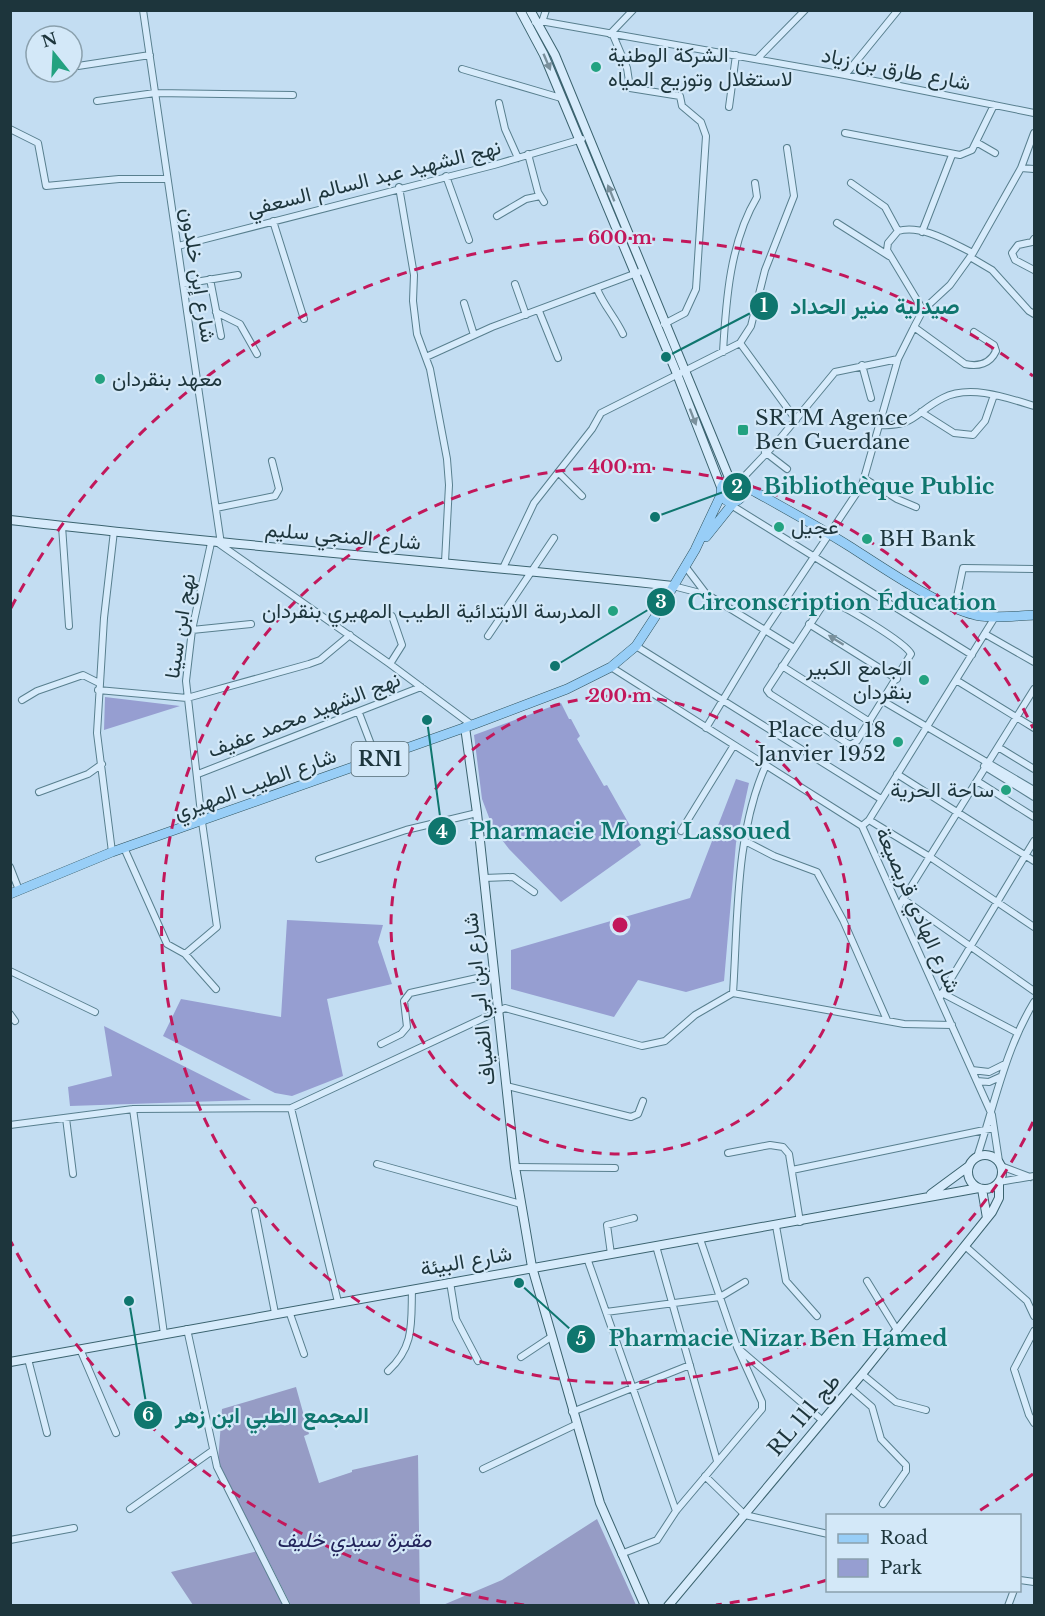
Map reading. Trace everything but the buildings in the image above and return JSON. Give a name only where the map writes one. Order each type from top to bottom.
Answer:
[{"type":"main road","name":"RN1","points":[[695,550],[721,491],[737,482]]},
{"type":"main road","points":[[737,482],[742,495],[762,495]]},
{"type":"main road","points":[[737,482],[831,535],[899,578],[955,606],[974,614],[995,617],[1035,615]]},
{"type":"main road","points":[[721,491],[727,501],[733,504]]},
{"type":"main road","name":"RN1","points":[[695,550],[742,495]]},
{"type":"main road","name":"شارع الطيب المهيري","points":[[15,892],[112,852],[125,850],[469,726],[567,689],[611,667],[636,646],[695,550]]},
{"type":"street","name":"شارع إبن خلدون","points":[[143,10],[216,508],[217,543]]},
{"type":"street","points":[[520,10],[639,273],[680,372],[737,482],[796,420],[835,372],[898,359]]},
{"type":"street","points":[[530,10],[540,21],[555,55],[639,273],[664,324],[721,491]]},
{"type":"street","points":[[528,25],[540,21],[546,10]]},
{"type":"street","points":[[633,10],[612,35],[627,68],[630,88],[680,96],[682,106],[701,122],[706,136],[696,289],[685,313],[664,324]]},
{"type":"street","points":[[757,59],[805,10]]},
{"type":"street","points":[[845,75],[898,10]]},
{"type":"street","name":"شارع طارق بن زياد","points":[[540,21],[845,75],[1035,113]]},
{"type":"street","points":[[84,65],[150,55]]},
{"type":"street","points":[[729,108],[735,56]]},
{"type":"street","points":[[462,69],[561,98]]},
{"type":"street","points":[[97,101],[155,93],[293,95]]},
{"type":"street","points":[[499,103],[505,129],[518,158]]},
{"type":"street","points":[[845,133],[952,155],[969,152],[994,105]]},
{"type":"street","points":[[10,129],[38,143],[46,186],[119,179],[167,179]]},
{"type":"street","points":[[706,728],[765,630],[831,535],[865,478],[898,359],[923,310],[950,285],[972,255],[1022,168],[1035,133]]},
{"type":"street","name":"نهج الشهيد عبد السالم السعفي","points":[[178,246],[518,158],[588,137]]},
{"type":"street","points":[[976,142],[995,153]]},
{"type":"street","points":[[503,568],[534,503],[601,413],[740,343],[751,326],[765,270],[794,196],[788,148]]},
{"type":"street","points":[[497,216],[526,199],[542,199],[528,154]]},
{"type":"street","points":[[922,232],[952,155]]},
{"type":"street","points":[[1022,168],[1035,169]]},
{"type":"street","points":[[446,176],[469,240]]},
{"type":"street","points":[[723,351],[728,281],[757,197],[755,183]]},
{"type":"street","points":[[851,183],[885,207],[898,231]]},
{"type":"street","points":[[399,187],[414,275],[412,300],[417,334],[426,357],[447,459],[449,484],[445,562]]},
{"type":"street","points":[[273,221],[304,319]]},
{"type":"street","points":[[837,223],[889,256],[923,310]]},
{"type":"street","points":[[898,231],[922,232],[972,255],[992,270],[1035,314]]},
{"type":"street","points":[[889,256],[888,243],[898,231]]},
{"type":"street","points":[[1035,238],[1032,242],[1018,245],[1012,253],[1015,260],[1035,270]]},
{"type":"street","points":[[426,357],[474,335],[639,273]]},
{"type":"street","points":[[183,284],[238,275]]},
{"type":"street","points":[[210,279],[221,336]]},
{"type":"street","points":[[515,284],[526,315]]},
{"type":"street","points":[[597,289],[604,307],[613,313],[623,334]]},
{"type":"street","points":[[465,303],[474,335]]},
{"type":"street","points":[[539,310],[558,358]]},
{"type":"street","points":[[216,312],[240,324],[256,354]]},
{"type":"street","points":[[914,327],[965,364],[973,366],[982,365],[993,357],[996,351],[994,345],[974,332]]},
{"type":"street","points":[[740,343],[796,420]]},
{"type":"street","points":[[862,365],[871,398]]},
{"type":"street","points":[[880,424],[902,425],[944,397],[961,393],[994,395],[1035,406]]},
{"type":"street","points":[[921,412],[954,433],[973,435],[985,421],[994,395]]},
{"type":"street","points":[[765,452],[787,469]]},
{"type":"street","points":[[216,508],[275,496],[279,489],[272,461]]},
{"type":"street","points":[[558,472],[582,496]]},
{"type":"street","points":[[865,478],[897,499],[916,507]]},
{"type":"street","points":[[733,504],[813,558],[972,655]]},
{"type":"street","name":"شارع المنجي سليم","points":[[10,520],[217,543],[445,562],[673,586]]},
{"type":"street","points":[[62,526],[69,626]]},
{"type":"street","points":[[112,852],[97,733],[98,687],[114,531]]},
{"type":"street","points":[[488,636],[534,571],[554,538]]},
{"type":"street","points":[[217,543],[390,663],[469,726]]},
{"type":"street","name":"نهج ابن سينا","points":[[184,954],[217,927],[186,681],[192,630],[217,543]]},
{"type":"street","points":[[685,566],[708,595]]},
{"type":"street","points":[[955,606],[963,568],[1035,569]]},
{"type":"street","points":[[673,586],[708,595],[794,648]]},
{"type":"street","points":[[828,600],[910,650],[911,658],[857,741],[846,744],[768,693],[768,688],[809,624],[824,602],[828,600]]},
{"type":"street","points":[[390,663],[402,645],[392,616]]},
{"type":"street","points":[[862,826],[869,820],[995,617]]},
{"type":"street","points":[[192,630],[251,624]]},
{"type":"street","points":[[809,624],[897,679]]},
{"type":"street","points":[[984,634],[1035,662]]},
{"type":"street","points":[[22,700],[83,675],[98,687],[187,698],[320,660],[350,635]]},
{"type":"street","points":[[636,646],[881,799]]},
{"type":"street","points":[[782,666],[870,722]]},
{"type":"street","name":"شارع الهادي قريصيعة","points":[[611,667],[862,826],[941,995],[992,1115]]},
{"type":"street","points":[[956,680],[1035,728]]},
{"type":"street","name":"نهج الشهيد محمد عفيف","points":[[198,774],[422,687]]},
{"type":"street","points":[[899,906],[977,781],[985,764],[1035,689]]},
{"type":"street","points":[[883,701],[1035,797]]},
{"type":"street","points":[[359,713],[378,760]]},
{"type":"street","name":"شارع ابن ابي الضياف","points":[[469,726],[520,1204],[532,1267],[575,1425],[600,1503],[645,1605]]},
{"type":"street","points":[[681,831],[734,745]]},
{"type":"street","points":[[998,747],[1035,769]]},
{"type":"street","points":[[39,792],[88,774],[102,764]]},
{"type":"street","points":[[985,764],[1035,790]]},
{"type":"street","points":[[733,993],[745,841],[755,791],[766,765]]},
{"type":"street","points":[[897,774],[1035,861]]},
{"type":"street","points":[[977,781],[1035,817]]},
{"type":"street","points":[[319,859],[406,830],[477,813]]},
{"type":"street","points":[[869,820],[930,856],[1035,927]]},
{"type":"street","points":[[745,841],[774,856],[817,872],[843,920],[887,1020]]},
{"type":"street","points":[[1016,1032],[941,995],[1035,841]]},
{"type":"street","points":[[125,850],[166,944],[184,954],[216,989]]},
{"type":"street","points":[[10,867],[15,892]]},
{"type":"street","points":[[484,878],[513,877],[534,892]]},
{"type":"street","points":[[903,899],[969,948],[1035,991]]},
{"type":"street","points":[[10,970],[94,1012]]},
{"type":"street","points":[[381,1044],[405,1031],[408,1023],[404,1001],[410,993],[495,974]]},
{"type":"street","points":[[10,1125],[133,1109],[291,1108],[498,1009],[510,1008],[642,1046],[665,1041],[695,1015],[733,993],[904,1024],[952,1024]]},
{"type":"street","points":[[929,1196],[969,1166],[977,1157],[992,1115],[1000,1077],[1016,1032],[1035,1002]]},
{"type":"street","points":[[10,1014],[15,1021]]},
{"type":"street","points":[[972,1071],[989,1072],[1004,1065]]},
{"type":"street","points":[[977,1081],[989,1082],[1000,1077]]},
{"type":"street","points":[[507,1086],[631,1117],[638,1114],[643,1101]]},
{"type":"street","points":[[291,1108],[338,1302]]},
{"type":"street","points":[[133,1109],[164,1334]]},
{"type":"street","points":[[992,1115],[1000,1163],[999,1182]]},
{"type":"street","points":[[66,1118],[73,1174]]},
{"type":"street","points":[[792,1170],[994,1128]]},
{"type":"street","points":[[728,1153],[778,1144],[787,1150],[800,1222]]},
{"type":"street","points":[[977,1157],[989,1155],[1000,1163],[1033,1177]]},
{"type":"street","points":[[377,1164],[520,1204]]},
{"type":"street","points":[[969,1166],[971,1181],[980,1188],[988,1189],[999,1182],[1033,1177]]},
{"type":"street","points":[[516,1167],[615,1168]]},
{"type":"street","name":"RL طج 111","points":[[668,1605],[862,1374],[987,1218],[996,1205],[999,1182]]},
{"type":"street","points":[[980,1188],[987,1218]]},
{"type":"street","name":"شارع البيئة","points":[[10,1362],[980,1188]]},
{"type":"street","points":[[255,1211],[275,1313]]},
{"type":"street","points":[[611,1254],[607,1225],[634,1218]]},
{"type":"street","points":[[776,1226],[786,1281],[817,1316]]},
{"type":"street","points":[[621,1554],[657,1540],[676,1511],[762,1409],[760,1395],[737,1347],[700,1239]]},
{"type":"street","points":[[656,1246],[717,1461]]},
{"type":"street","points":[[965,1246],[1027,1301],[1035,1316]]},
{"type":"street","points":[[587,1258],[676,1511]]},
{"type":"street","points":[[867,1281],[897,1330]]},
{"type":"street","points":[[450,1282],[456,1319],[478,1361]]},
{"type":"street","points":[[606,1312],[720,1297],[745,1282]]},
{"type":"street","points":[[388,1371],[399,1360],[409,1339],[412,1289]]},
{"type":"street","points":[[290,1311],[303,1354]]},
{"type":"street","points":[[187,1329],[217,1467],[287,1605]]},
{"type":"street","points":[[1035,1331],[1014,1369],[1029,1415],[1035,1423]]},
{"type":"street","points":[[521,1357],[551,1337]]},
{"type":"street","points":[[737,1347],[823,1421]]},
{"type":"street","points":[[80,1349],[116,1433]]},
{"type":"street","points":[[28,1359],[47,1433]]},
{"type":"street","points":[[572,1412],[690,1365]]},
{"type":"street","points":[[862,1374],[896,1402],[926,1410]]},
{"type":"street","points":[[850,1388],[872,1407],[877,1432],[906,1465],[906,1471],[882,1504]]},
{"type":"street","points":[[483,1469],[575,1425]]},
{"type":"street","points":[[130,1509],[212,1451]]},
{"type":"street","points":[[705,1476],[745,1515],[826,1534]]},
{"type":"street","points":[[10,1540],[74,1528]]},
{"type":"green space","points":[[105,697],[180,706],[104,730]]},
{"type":"green space","points":[[561,703],[580,736],[577,739],[604,786],[607,785],[641,845],[561,902],[509,849],[493,828],[482,799],[474,735]]},
{"type":"green space","points":[[736,779],[749,783],[736,843],[724,981],[686,992],[638,980],[614,1017],[511,989],[511,950],[690,898]]},
{"type":"green space","points":[[287,920],[383,925],[378,942],[392,984],[327,999],[343,1076],[292,1096],[275,1093],[163,1036],[181,999],[281,1017]]},
{"type":"green space","points":[[104,1026],[251,1100],[70,1106],[68,1087],[112,1076]]},
{"type":"green space","name":"مقبرة سيدي خليف","points":[[296,1387],[309,1434],[304,1436],[319,1483],[352,1472],[352,1470],[418,1455],[420,1605],[291,1605],[218,1462],[222,1409]]},
{"type":"green space","name":"مقبرة سيدي خليف","points":[[597,1519],[636,1605],[443,1605],[502,1580]]},
{"type":"green space","name":"مقبرة سيدي خليف","points":[[258,1551],[283,1605],[193,1605],[171,1572]]},
{"type":"place","name":"الشركة الوطنية لاستغلال وتوزيع المياه","points":[[596,67]]},
{"type":"place","name":"صيدلية منير الحداد","points":[[666,357]]},
{"type":"place","name":"معهد بنقردان","points":[[100,379]]},
{"type":"place","name":"SRTM Agence Ben Guerdane","points":[[743,430]]},
{"type":"place","name":"Bibliothèque Public","points":[[655,517]]},
{"type":"place","name":"عجيل","points":[[779,527]]},
{"type":"place","name":"BH Bank","points":[[867,539]]},
{"type":"place","name":"المدرسة الابتدائية الطيب المهيري بنقردان","points":[[613,611]]},
{"type":"place","name":"Circonscription Éducation","points":[[555,666]]},
{"type":"place","name":"الجامع الكبير بنقردان","points":[[924,680]]},
{"type":"place","name":"Pharmacie Mongi Lassoued","points":[[427,720]]},
{"type":"place","name":"Place du 18 Janvier 1952","points":[[898,742]]},
{"type":"place","name":"ساحة الحرية","points":[[1006,790]]},
{"type":"place","name":"Pharmacie Nizar Ben Hamed","points":[[519,1283]]},
{"type":"place","name":"المجمع الطبي ابن زهر","points":[[129,1301]]}]
